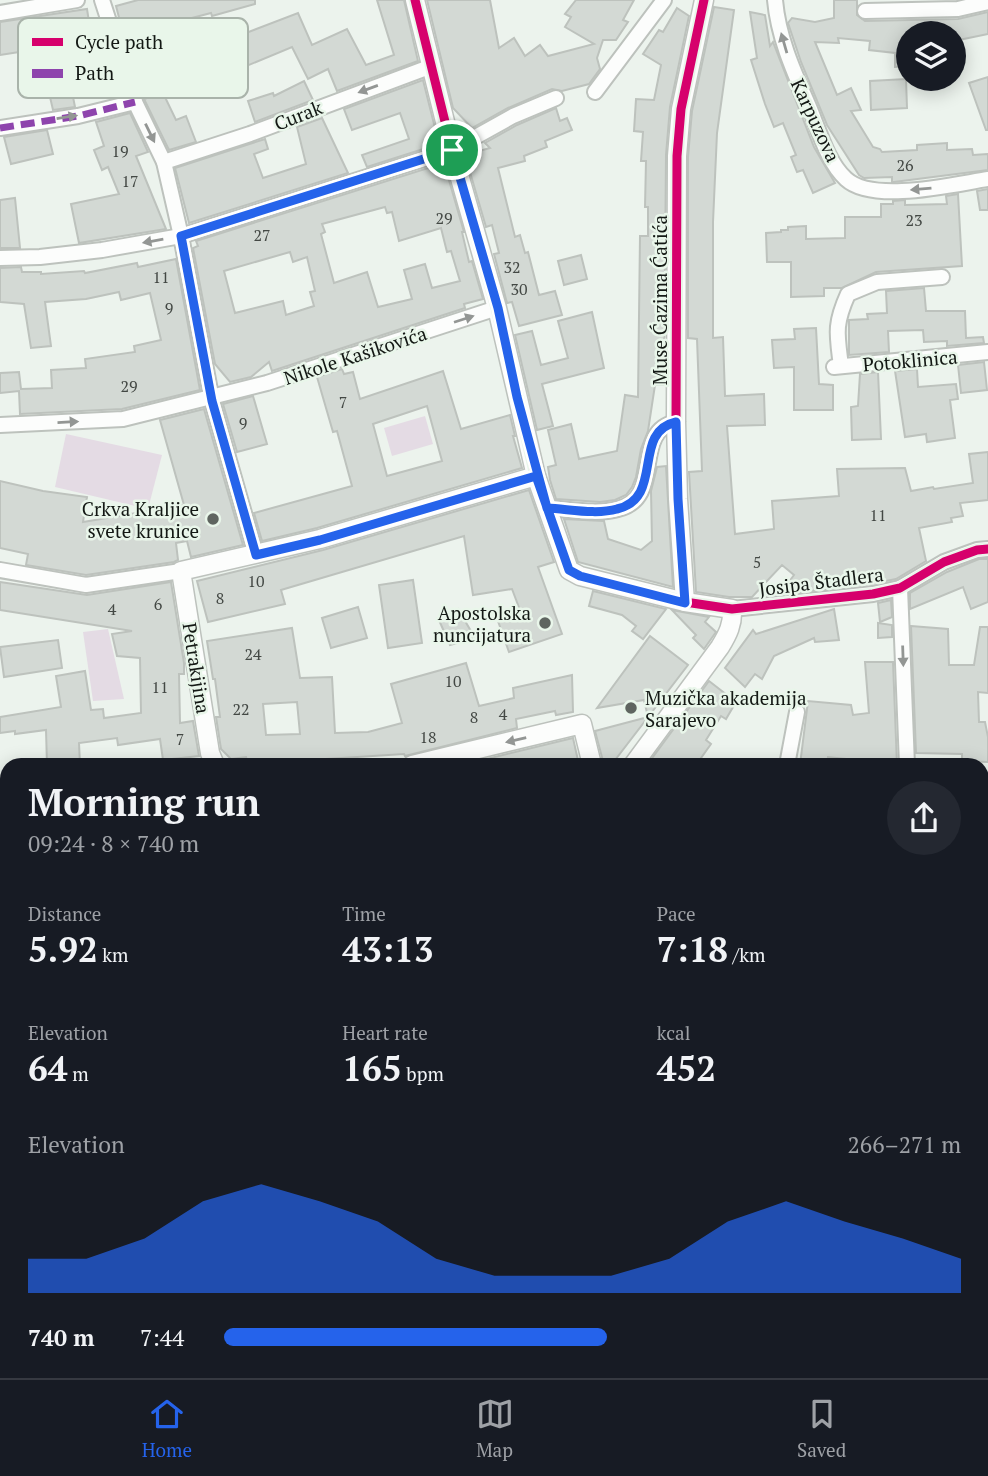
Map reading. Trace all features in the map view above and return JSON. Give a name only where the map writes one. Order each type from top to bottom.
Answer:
[{"type":"street","points":[[0,13],[77,0]]},
{"type":"street","points":[[102,0],[108,18]]},
{"type":"street","points":[[415,0],[452,150],[498,308],[536,476],[569,570],[580,576],[685,603],[732,609],[733,619],[720,647],[638,758]]},
{"type":"street","points":[[595,92],[664,0]]},
{"type":"street","name":"Muse Ćazima Ćatića","points":[[685,603],[676,422],[677,156],[681,109],[704,0]]},
{"type":"street","name":"Karpuzova","points":[[775,0],[776,14],[789,59],[826,146],[847,180],[881,191],[921,190],[988,178]]},
{"type":"street","points":[[865,11],[988,2]]},
{"type":"street","name":"Curak","points":[[164,162],[250,134],[432,65]]},
{"type":"street","points":[[134,98],[164,162],[181,236],[211,397],[256,555]]},
{"type":"street","points":[[0,258],[40,257],[102,250],[181,236],[452,150],[513,116],[556,98]]},
{"type":"street","points":[[0,128],[78,116],[135,102]]},
{"type":"street","name":"Potoklinica","points":[[942,277],[877,282],[848,294],[838,316],[837,367],[988,352]]},
{"type":"street","name":"Nikole Kašikovića","points":[[0,425],[123,419],[267,383],[498,308]]},
{"type":"street","points":[[547,508],[600,511],[619,509],[634,501],[644,487],[653,439],[665,425],[676,422]]},
{"type":"street","points":[[0,570],[86,585],[181,571],[320,540],[536,476]]},
{"type":"street","name":"Josipa Štadlera","points":[[732,609],[855,597],[900,588],[944,562],[988,549]]},
{"type":"street","name":"Petrakijina","points":[[181,571],[212,758]]},
{"type":"street","points":[[900,588],[907,758]]},
{"type":"street","points":[[788,758],[797,712]]},
{"type":"street","points":[[441,758],[582,724],[590,758]]},
{"type":"shaded area","points":[[425,416],[433,444],[392,456],[384,428]]},
{"type":"shaded area","points":[[66,434],[162,455],[148,509],[55,487]]},
{"type":"shaded area","points":[[108,629],[124,699],[93,701],[83,632]]},
{"type":"building","points":[[138,0],[255,0],[255,4],[212,16],[211,13],[192,18],[119,18],[116,6]]},
{"type":"building","points":[[377,0],[404,0],[418,61],[337,91],[328,69],[308,79],[292,47],[248,65],[248,32],[298,13],[312,45],[347,29],[366,65],[394,55]]},
{"type":"building","points":[[427,0],[490,0],[499,48],[514,38],[525,56],[540,45],[548,56],[594,44],[565,27],[571,17],[565,14],[576,0],[634,0],[623,20],[628,22],[616,40],[603,40],[597,58],[600,69],[589,84],[562,91],[552,89],[508,108],[472,128],[453,108]]},
{"type":"building","points":[[834,0],[857,0],[857,15],[865,21],[958,19],[988,12],[988,34],[966,39],[966,21],[896,21],[896,67],[895,53],[869,50],[870,41],[838,38],[839,43],[815,42],[837,95],[851,88],[861,110],[851,111],[873,147],[882,152],[917,150],[917,145],[947,143],[947,150],[972,149],[973,155],[988,154],[988,170],[894,182],[892,177],[864,178],[859,175],[827,125],[788,23],[792,18],[815,22],[834,18]]},
{"type":"building","points":[[714,7],[734,10],[717,133],[713,222],[713,338],[723,337],[725,396],[764,394],[765,425],[727,426],[735,534],[774,529],[772,501],[839,496],[837,469],[905,468],[911,491],[934,489],[973,483],[969,454],[988,452],[988,500],[960,503],[963,516],[951,518],[952,522],[919,528],[926,561],[896,579],[780,594],[794,575],[782,565],[752,597],[696,592],[689,472],[702,471],[697,339],[688,338],[688,157],[692,111]]},
{"type":"building","points":[[677,8],[689,16],[670,107],[666,155],[664,385],[655,385],[648,431],[641,449],[636,477],[626,495],[600,502],[556,499],[548,467],[556,465],[548,430],[571,424],[579,459],[617,451],[625,395],[638,397],[640,236],[648,236],[648,207],[645,207],[646,161],[641,161],[643,132],[634,131],[636,99],[654,100],[661,65],[643,54],[659,30],[663,32]]},
{"type":"building","points":[[87,9],[88,18],[27,18]]},
{"type":"building","points":[[750,12],[765,15],[770,46],[773,42],[814,147],[835,183],[813,193],[803,170],[797,172],[791,157],[796,155],[783,123],[774,127],[765,104],[751,60],[757,58]]},
{"type":"building","points":[[18,19],[18,52],[0,55],[0,22]]},
{"type":"building","points":[[988,77],[988,130],[986,130],[969,83]]},
{"type":"building","points":[[423,80],[439,144],[367,167],[362,155],[409,139],[400,113],[352,130],[344,109]]},
{"type":"building","points":[[896,80],[896,91],[906,91],[907,108],[871,110],[870,81]]},
{"type":"building","points":[[304,81],[313,100],[255,122],[248,101],[273,93],[274,96]]},
{"type":"building","points":[[50,98],[73,98],[75,107],[53,110]]},
{"type":"building","points":[[165,98],[176,120],[186,116],[196,142],[169,150],[144,99]]},
{"type":"building","points":[[556,108],[560,121],[567,118],[572,130],[545,141],[547,147],[524,156],[525,161],[498,168],[515,237],[520,235],[525,253],[528,252],[539,295],[555,291],[562,315],[519,326],[512,302],[507,303],[494,254],[499,253],[492,225],[486,227],[465,155],[490,148],[485,143]]},
{"type":"building","points":[[130,113],[148,152],[136,156],[166,229],[79,243],[71,204],[119,194],[108,167],[102,170],[94,150],[104,146],[96,122]]},
{"type":"building","points":[[322,118],[348,173],[189,223],[175,168],[265,139],[268,149],[254,154],[263,178],[306,164],[297,127]]},
{"type":"building","points":[[47,130],[53,154],[11,164],[4,137]]},
{"type":"building","points":[[444,163],[464,232],[469,262],[472,261],[483,299],[464,304],[465,308],[272,371],[269,362],[251,377],[230,382],[215,364],[193,248],[198,246],[196,241]],"holes":[[[385,207],[387,213],[392,212],[399,241],[441,228],[447,252],[451,251],[460,281],[432,288],[425,264],[404,270],[412,299],[378,307],[367,272],[334,283],[321,234],[325,232],[322,224]],[[290,252],[293,262],[307,257],[315,291],[310,292],[314,306],[286,315],[283,301],[235,313],[224,271]]]},
{"type":"building","points":[[988,189],[988,210],[980,210],[977,191]]},
{"type":"building","points":[[958,194],[962,266],[876,272],[842,288],[824,288],[824,296],[791,297],[791,262],[767,262],[766,233],[781,232],[788,230],[788,227],[806,226],[806,239],[845,238],[845,217],[881,217],[881,204],[893,204],[893,201],[905,200],[905,205],[947,204],[946,196]]},
{"type":"building","points":[[15,198],[20,248],[0,248],[0,200]]},
{"type":"building","points":[[581,255],[587,279],[564,285],[558,261]]},
{"type":"building","points":[[176,259],[200,390],[122,409],[20,414],[19,391],[0,393],[0,373],[19,372],[21,389],[52,388],[51,370],[86,368],[85,359],[135,352],[134,346],[161,340],[150,293],[121,300],[119,292],[86,299],[45,302],[51,346],[31,348],[24,304],[0,302],[0,268],[21,267],[22,272],[41,274],[85,273],[137,263],[138,267]]},
{"type":"building","points":[[924,288],[926,311],[965,311],[966,338],[983,337],[984,343],[947,346],[947,341],[924,342],[923,330],[888,331],[889,352],[849,355],[849,320],[868,319],[867,314],[887,313],[886,291]]},
{"type":"building","points":[[592,312],[604,368],[542,384],[553,426],[537,430],[515,335],[532,331],[541,365],[568,358],[558,321]]},
{"type":"building","points":[[816,328],[819,384],[833,385],[833,410],[794,410],[794,367],[774,368],[772,340],[795,339],[794,329]]},
{"type":"building","points":[[984,362],[987,390],[961,393],[958,365]]},
{"type":"building","points":[[342,369],[344,374],[353,372],[360,399],[443,371],[461,429],[510,415],[522,468],[317,528],[262,541],[254,513],[352,486],[337,431],[333,432],[317,377]],"holes":[[[427,406],[442,461],[387,476],[373,424]]]},
{"type":"building","points":[[917,369],[918,387],[956,384],[958,399],[950,400],[955,438],[927,442],[926,434],[905,437],[895,371]]},
{"type":"building","points":[[878,372],[881,439],[852,440],[851,407],[858,406],[860,374]]},
{"type":"building","points":[[253,396],[267,444],[237,452],[223,404]]},
{"type":"building","points":[[204,409],[243,545],[191,557],[187,541],[176,543],[178,560],[174,562],[86,575],[26,565],[28,554],[0,548],[0,481],[87,497],[83,522],[184,505],[160,420]]},
{"type":"building","points":[[666,466],[673,587],[578,562],[564,519],[604,521],[608,539],[641,550],[652,541],[651,491],[657,467]]},
{"type":"building","points":[[529,490],[554,562],[538,567],[562,634],[509,652],[498,621],[521,613],[512,589],[473,595],[464,536],[281,590],[285,604],[208,622],[197,581],[323,550]]},
{"type":"building","points":[[979,559],[988,559],[988,602],[971,609],[963,587],[910,609],[910,593],[947,572]]},
{"type":"building","points":[[413,580],[422,643],[388,648],[379,585]]},
{"type":"building","points":[[0,582],[87,595],[171,582],[184,663],[184,674],[179,674],[180,723],[193,721],[199,756],[163,758],[160,739],[118,745],[117,738],[79,743],[80,758],[47,758],[46,730],[0,733],[0,717],[61,707],[56,676],[85,671],[91,710],[103,709],[104,718],[141,713],[140,658],[117,656],[112,634],[132,631],[0,610]]},
{"type":"building","points":[[593,591],[666,609],[643,639],[632,631],[636,626],[622,615],[589,606]]},
{"type":"building","points":[[891,600],[892,617],[880,622],[878,603]]},
{"type":"building","points":[[358,607],[367,638],[331,648],[322,618]]},
{"type":"building","points":[[458,609],[475,638],[450,645],[438,618]]},
{"type":"building","points":[[834,609],[839,640],[815,642],[814,638],[774,656],[762,679],[755,674],[745,687],[725,668],[753,630],[756,634]]},
{"type":"building","points":[[672,610],[709,617],[705,622],[716,632],[704,649],[693,638],[696,635]]},
{"type":"building","points":[[878,623],[892,625],[892,637],[878,638]]},
{"type":"building","points":[[911,626],[948,629],[949,665],[974,665],[980,627],[988,627],[988,693],[978,692],[979,722],[985,722],[988,758],[962,758],[962,754],[916,753]]},
{"type":"building","points":[[292,628],[300,678],[332,677],[335,733],[368,732],[402,723],[391,684],[466,663],[479,706],[514,698],[513,688],[572,675],[573,712],[556,715],[555,711],[516,719],[517,728],[405,756],[230,758],[221,749],[216,717],[220,717],[207,641]],"holes":[[[297,702],[300,734],[266,735],[263,704]]]},
{"type":"building","points":[[650,636],[688,665],[617,758],[602,758],[595,731],[648,717],[644,700],[597,708]]},
{"type":"building","points":[[58,640],[62,668],[4,677],[0,647]]},
{"type":"building","points":[[865,662],[893,662],[897,758],[801,758],[808,701],[851,705],[853,715],[869,713]]},
{"type":"building","points":[[709,681],[736,702],[726,719],[721,716],[706,740],[711,744],[701,758],[652,758]]},
{"type":"building","points":[[573,738],[577,758],[491,758]]},
{"type":"marked path","points":[[0,128],[78,116],[135,102]]},
{"type":"cycle path","points":[[415,0],[452,150],[497,308],[536,476],[569,570],[580,576],[685,602],[732,609],[873,594],[900,588],[944,562],[977,550],[988,549]]},
{"type":"cycle path","points":[[685,602],[676,422],[677,156],[681,109],[704,0]]},
{"type":"place","name":"Crkva Kraljice svete krunice","points":[[213,519]]},
{"type":"place","name":"Apostolska nuncijatura","points":[[545,623]]},
{"type":"place","name":"Muzička akademija Sarajevo","points":[[631,708]]},
{"type":"route","points":[[452,150],[181,236],[212,401],[256,555],[320,540],[536,476],[547,508],[569,570],[580,576],[685,603],[676,422],[665,425],[653,439],[644,487],[634,501],[619,509],[600,511],[547,508],[536,476],[498,308],[452,150]]}]
